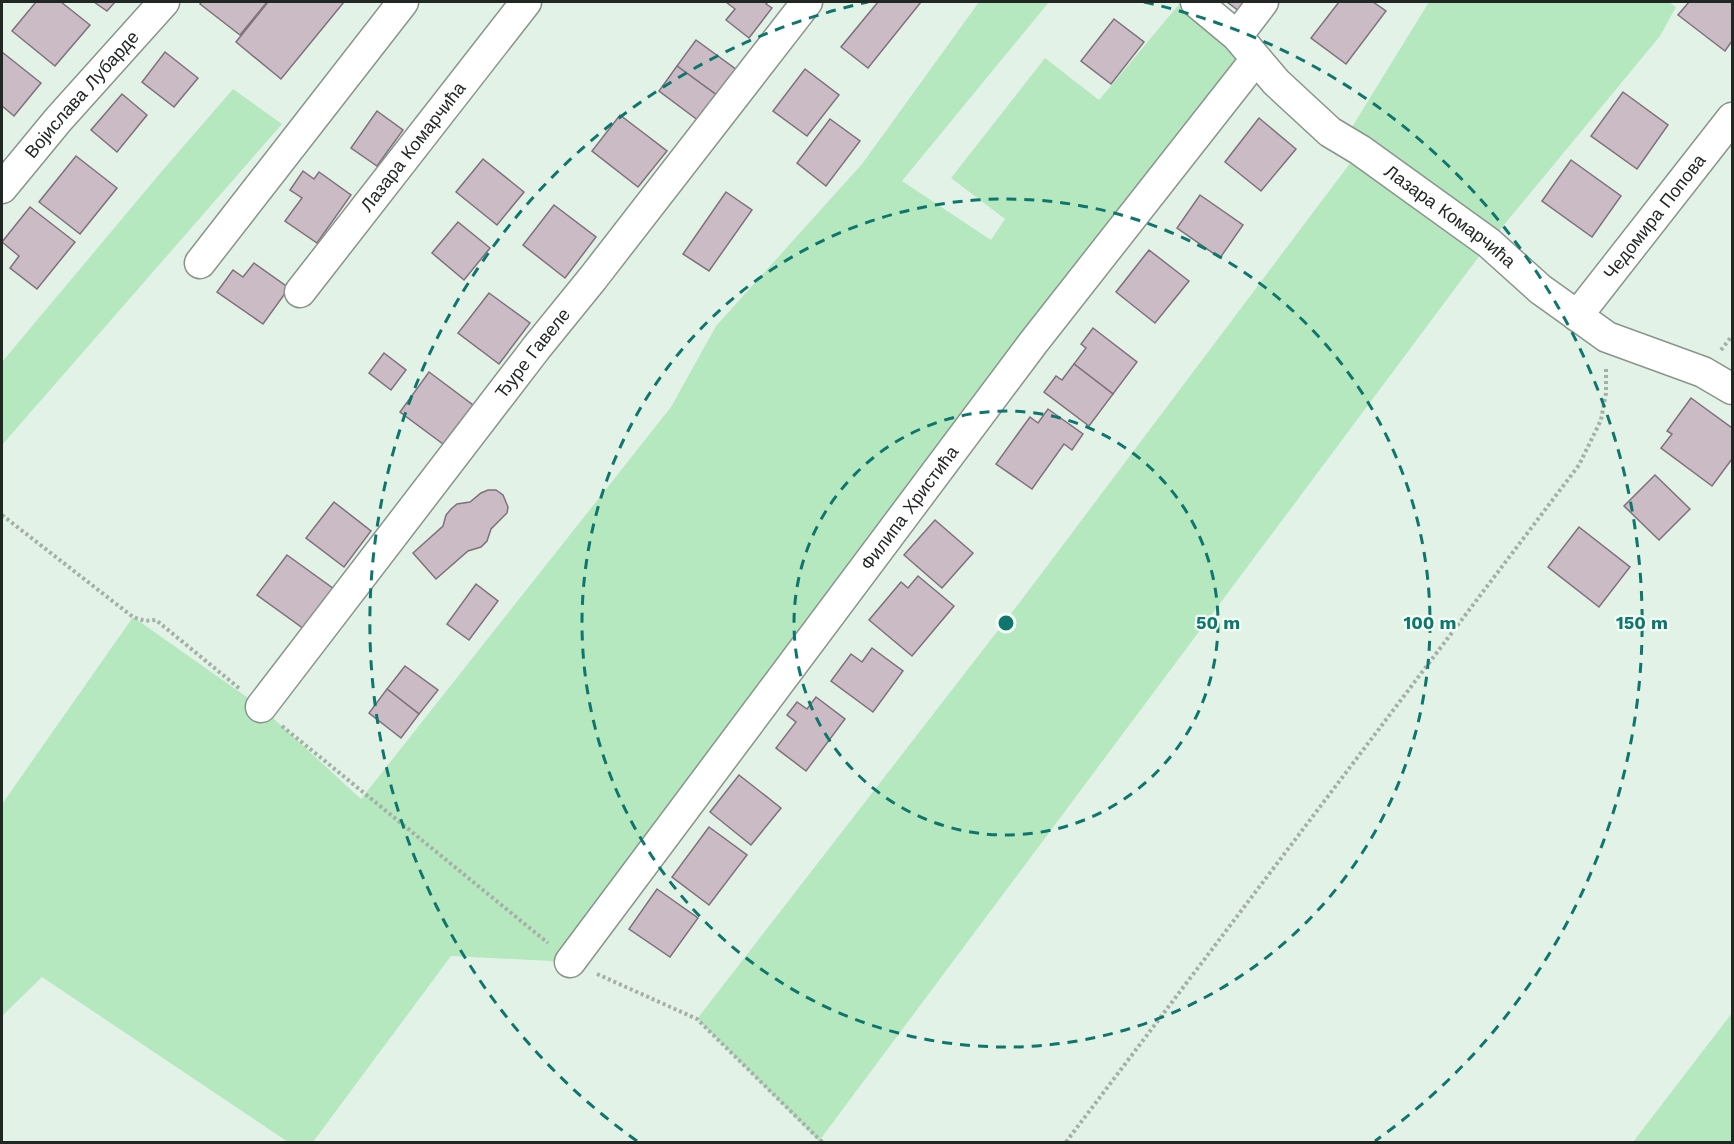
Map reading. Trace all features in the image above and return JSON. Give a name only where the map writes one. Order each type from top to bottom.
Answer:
[{"type":"street","name":"Војислава Лубарде","points":[[2,188],[58,120],[164,2]]},
{"type":"street","points":[[200,263],[404,2]]},
{"type":"street","name":"Лазара Комарчића","points":[[300,292],[526,2]]},
{"type":"street","name":"Ђуре Гавеле","points":[[261,707],[537,347],[807,2]]},
{"type":"street","name":"Лазара Комарчића","points":[[1196,2],[1237,36],[1301,107],[1330,132],[1360,150],[1490,243],[1540,290],[1607,337],[1703,372],[1732,389]]},
{"type":"street","points":[[1237,36],[1263,2]]},
{"type":"street","name":"Филипа Христића","points":[[570,962],[1033,343],[1256,59]]},
{"type":"street","name":"Чедомира Попова","points":[[1577,316],[1732,118]]},
{"type":"path","points":[[1066,1143],[1579,465],[1601,420],[1606,393],[1607,337]]},
{"type":"path","points":[[2,515],[133,616],[145,621],[156,620],[276,722],[570,962],[697,1019],[822,1143]]},
{"type":"green space","points":[[979,2],[1049,2],[902,181],[991,240],[1005,219],[951,178],[1045,58],[1099,100],[1181,2],[1196,2],[1256,59],[570,962],[451,956],[313,1142],[288,1142],[42,977],[2,1016],[2,804],[133,617],[261,707],[361,799],[671,407],[716,326],[862,164]]},
{"type":"green space","points":[[1429,2],[1669,2],[1676,7],[1660,36],[1489,243],[819,1141],[697,1019],[1020,602],[1360,150],[1481,236],[1352,127]]},
{"type":"green space","points":[[233,89],[282,124],[2,445],[2,362]]},
{"type":"green space","points":[[1732,1013],[1732,1142],[1633,1142]]},
{"type":"building","points":[[36,2],[61,2],[90,25],[55,66],[12,31]]},
{"type":"building","points":[[94,2],[115,2],[107,11]]},
{"type":"building","points":[[202,2],[267,2],[240,35],[200,4]]},
{"type":"building","points":[[268,2],[344,2],[281,79],[236,42]]},
{"type":"building","points":[[726,2],[768,2],[766,4],[772,8],[749,38],[726,20],[735,9]]},
{"type":"building","points":[[878,2],[921,2],[868,68],[841,47]]},
{"type":"building","points":[[1227,2],[1247,2],[1239,11]]},
{"type":"building","points":[[1339,2],[1373,2],[1386,11],[1346,64],[1311,38]]},
{"type":"building","points":[[1689,2],[1732,2],[1732,41],[1725,51],[1678,15]]},
{"type":"building","points":[[1114,19],[1144,42],[1111,84],[1081,61]]},
{"type":"building","points":[[696,40],[737,70],[718,96],[677,66]]},
{"type":"building","points":[[2,52],[41,83],[14,116],[2,106]]},
{"type":"building","points":[[165,52],[198,78],[174,107],[142,82]]},
{"type":"building","points":[[677,66],[718,96],[699,121],[659,91]]},
{"type":"building","points":[[805,69],[839,95],[807,136],[773,111]]},
{"type":"building","points":[[1623,92],[1668,125],[1637,169],[1591,136]]},
{"type":"building","points":[[122,94],[147,115],[117,152],[91,130]]},
{"type":"building","points":[[377,111],[403,130],[377,166],[351,148]]},
{"type":"building","points":[[620,115],[667,151],[638,187],[592,151]]},
{"type":"building","points":[[1259,118],[1296,149],[1261,191],[1225,162]]},
{"type":"building","points":[[830,119],[860,141],[826,186],[797,163]]},
{"type":"building","points":[[76,156],[117,188],[80,234],[39,202]]},
{"type":"building","points":[[483,159],[524,192],[497,225],[456,192]]},
{"type":"building","points":[[1571,160],[1621,196],[1592,237],[1542,201]]},
{"type":"building","points":[[303,171],[314,179],[319,172],[351,195],[317,243],[285,221],[302,198],[290,190]]},
{"type":"building","points":[[726,192],[752,210],[709,271],[683,254]]},
{"type":"building","points":[[1200,195],[1243,225],[1220,258],[1177,228]]},
{"type":"building","points":[[554,205],[596,237],[565,278],[523,245]]},
{"type":"building","points":[[30,207],[75,242],[37,289],[10,268],[19,256],[2,242]]},
{"type":"building","points":[[458,222],[490,248],[464,280],[432,253]]},
{"type":"building","points":[[1149,250],[1189,281],[1155,323],[1116,292]]},
{"type":"building","points":[[254,263],[289,288],[263,324],[217,292],[233,270],[243,277]]},
{"type":"building","points":[[489,293],[530,323],[499,364],[458,333]]},
{"type":"building","points":[[1093,328],[1137,362],[1113,394],[1074,364],[1086,348],[1081,344]]},
{"type":"building","points":[[384,353],[406,370],[391,390],[369,373]]},
{"type":"building","points":[[1074,364],[1113,394],[1089,426],[1044,392],[1056,376],[1062,380]]},
{"type":"building","points":[[429,372],[473,405],[443,444],[400,412]]},
{"type":"building","points":[[1691,398],[1732,428],[1732,459],[1712,486],[1661,448],[1672,434],[1667,431]]},
{"type":"building","points":[[1048,409],[1083,434],[1072,450],[1064,444],[1032,489],[996,464],[1030,417],[1038,423]]},
{"type":"building","points":[[1655,475],[1690,509],[1659,540],[1624,506]]},
{"type":"building","points":[[488,490],[496,490],[503,495],[508,507],[507,513],[491,529],[487,541],[481,547],[468,551],[436,579],[413,553],[443,526],[446,515],[451,509],[457,504],[470,502]]},
{"type":"building","points":[[334,502],[371,531],[344,567],[306,538]]},
{"type":"building","points":[[935,520],[973,553],[942,588],[904,555]]},
{"type":"building","points":[[1579,527],[1630,567],[1599,607],[1548,567]]},
{"type":"building","points":[[287,555],[334,589],[304,629],[257,595]]},
{"type":"building","points":[[918,576],[954,606],[912,656],[869,620],[901,582],[908,588]]},
{"type":"building","points":[[476,584],[498,601],[469,640],[447,624]]},
{"type":"building","points":[[872,648],[903,671],[873,712],[831,681],[851,654],[862,662]]},
{"type":"building","points":[[405,666],[438,690],[419,714],[387,689]]},
{"type":"building","points":[[387,689],[419,714],[401,738],[369,713]]},
{"type":"building","points":[[816,697],[845,719],[806,771],[776,748],[796,722],[787,715],[797,702],[807,709]]},
{"type":"building","points":[[739,775],[781,808],[751,845],[710,812]]},
{"type":"building","points":[[709,827],[747,855],[709,905],[672,877]]},
{"type":"building","points":[[657,889],[698,918],[670,957],[629,929]]}]
